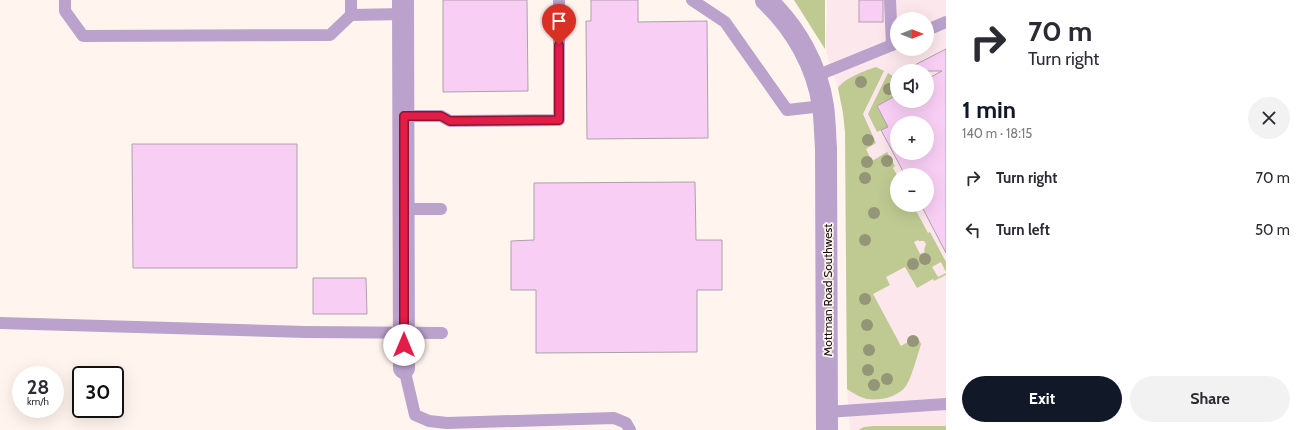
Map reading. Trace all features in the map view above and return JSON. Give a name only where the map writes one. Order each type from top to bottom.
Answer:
[{"type":"street","name":"Mottman Road Southwest","points":[[766,0],[776,9],[798,38],[816,76],[823,106],[826,149],[827,421]]},
{"type":"street","points":[[403,7],[404,368]]},
{"type":"lane","points":[[65,0],[65,11],[83,36],[330,35],[351,15],[403,7]]},
{"type":"lane","points":[[351,0],[351,15]]},
{"type":"lane","points":[[404,116],[441,116],[450,121],[559,120],[559,0]]},
{"type":"lane","points":[[692,0],[725,22],[787,110],[823,106]]},
{"type":"lane","points":[[890,0],[891,12]]},
{"type":"lane","points":[[934,27],[946,22]]},
{"type":"lane","points":[[816,76],[890,46]]},
{"type":"lane","points":[[404,208],[441,208]]},
{"type":"lane","points":[[0,324],[306,332],[442,332]]},
{"type":"lane","points":[[404,368],[415,415],[430,421],[447,423],[614,418],[626,423],[630,430]]},
{"type":"lane","points":[[827,421],[946,404]]},
{"type":"shaded area","points":[[827,0],[946,0],[946,426],[873,426],[864,427],[858,430],[850,430],[847,389],[845,132],[838,88],[826,52]]},
{"type":"green space","points":[[794,0],[825,0],[825,49]]},
{"type":"green space","points":[[876,67],[884,71],[863,114],[876,143],[866,149],[872,161],[887,152],[890,160],[892,160],[895,166],[890,168],[890,212],[917,212],[928,233],[930,232],[946,262],[946,272],[941,262],[932,267],[938,277],[946,273],[946,275],[934,281],[933,279],[917,288],[905,267],[886,277],[890,285],[873,294],[901,346],[913,339],[919,340],[921,344],[906,386],[898,393],[883,399],[867,399],[847,389],[845,132],[838,88],[845,81]],"holes":[[[918,240],[924,241],[926,244],[924,250],[925,252],[920,254],[914,242]]]},
{"type":"green space","points":[[888,73],[890,74],[890,99],[877,106],[888,127],[877,132],[868,114]]},
{"type":"green space","points":[[946,426],[946,430],[858,430],[864,427]]},
{"type":"building","points":[[443,0],[527,0],[528,91],[443,92]]},
{"type":"building","points":[[591,0],[638,0],[638,22],[707,21],[708,138],[587,139],[586,21],[591,21]]},
{"type":"building","points":[[859,0],[883,0],[883,22],[859,22]]},
{"type":"building","points":[[946,49],[946,253],[925,212],[934,212],[934,168],[901,168],[897,160],[934,160],[934,116],[890,116],[890,147],[881,130],[888,127],[877,106],[890,99],[890,108],[934,108],[934,75],[942,71],[934,71],[934,64],[917,64]]},
{"type":"building","points":[[132,144],[297,144],[297,268],[133,268]]},
{"type":"building","points":[[695,182],[696,240],[722,240],[722,290],[697,290],[697,352],[536,353],[536,290],[511,290],[511,241],[534,240],[534,183]]},
{"type":"building","points":[[313,278],[366,278],[367,314],[313,314]]},
{"type":"route","points":[[404,345],[404,116],[441,116],[450,121],[559,120],[559,45]]}]
